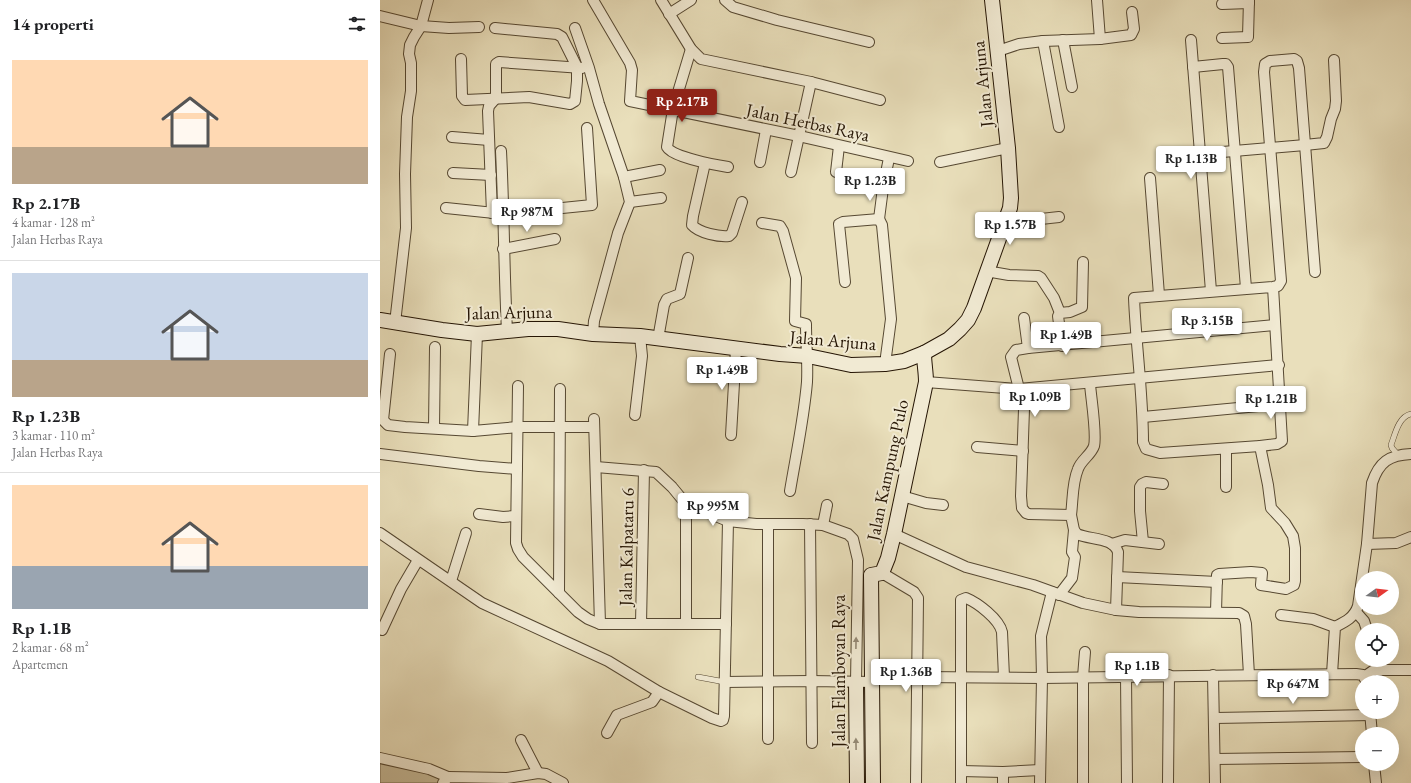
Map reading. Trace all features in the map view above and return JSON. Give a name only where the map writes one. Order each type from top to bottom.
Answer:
[{"type":"street","points":[[395,323],[406,228],[405,174],[407,117],[412,91],[411,63],[409,54],[410,45],[421,26],[428,0]]},
{"type":"street","name":"Jalan Herbas Raya","points":[[593,0],[630,62],[632,70],[630,101],[799,136],[908,162]]},
{"type":"street","points":[[661,0],[690,49],[701,59],[811,82],[880,100]]},
{"type":"street","points":[[670,14],[690,0]]},
{"type":"street","points":[[725,0],[733,7],[777,20],[869,42]]},
{"type":"street","name":"Jalan Arjuna","points":[[380,320],[477,334],[528,329],[558,329],[594,334],[640,336],[736,349],[808,356],[851,365],[885,364],[922,358],[949,339],[968,320],[974,308],[986,271],[1010,208],[1011,198],[1008,148],[992,0]]},
{"type":"street","points":[[1097,0],[1100,39]]},
{"type":"street","points":[[1222,4],[1249,1],[1248,37],[1222,38]]},
{"type":"street","points":[[998,51],[1019,44],[1043,41],[1100,39],[1131,35],[1134,29],[1132,12]]},
{"type":"street","points":[[380,16],[421,26],[449,28],[479,27]]},
{"type":"street","points":[[495,28],[560,35],[564,38],[583,68],[599,104],[624,177],[630,202],[618,233],[594,321],[594,334]]},
{"type":"street","points":[[461,59],[463,98],[466,100],[529,97],[570,104],[575,101],[577,81],[583,68],[575,28]]},
{"type":"street","points":[[1063,40],[1072,87]]},
{"type":"street","points":[[1191,40],[1211,290]]},
{"type":"street","points":[[1043,41],[1059,127]]},
{"type":"street","points":[[690,49],[673,109],[667,144],[668,150],[705,163],[728,167]]},
{"type":"street","points":[[1273,287],[1282,441],[1278,444],[1260,446],[1160,453],[1146,449],[1143,442],[1141,378],[1136,337],[1134,298],[1211,290],[1273,287],[1278,286],[1281,281],[1264,67],[1264,64],[1270,61],[1294,59],[1299,68],[1315,272]]},
{"type":"street","points":[[1199,154],[1305,146],[1321,144],[1326,141],[1336,101],[1334,60]]},
{"type":"street","points":[[492,213],[488,111],[489,106],[496,98],[496,64],[498,62],[583,68]]},
{"type":"street","points":[[1193,67],[1223,64],[1227,65],[1246,288]]},
{"type":"street","points":[[791,172],[811,82]]},
{"type":"street","points":[[446,208],[504,214],[592,205],[587,128]]},
{"type":"street","points":[[760,162],[766,130]]},
{"type":"street","points":[[452,137],[489,140]]},
{"type":"street","points":[[836,172],[839,146]]},
{"type":"street","points":[[940,162],[1008,148]]},
{"type":"street","points":[[501,152],[507,331]]},
{"type":"street","points":[[885,364],[891,319],[882,224],[879,219],[889,158]]},
{"type":"street","points":[[705,163],[692,225],[695,228],[721,236],[729,236],[732,233],[742,202]]},
{"type":"street","points":[[624,177],[660,170]]},
{"type":"street","points":[[453,173],[491,175]]},
{"type":"street","points":[[1150,178],[1158,295]]},
{"type":"street","points":[[630,202],[661,198]]},
{"type":"street","points":[[1005,223],[1059,217]]},
{"type":"street","points":[[845,282],[839,224],[843,222],[879,219]]},
{"type":"street","points":[[762,224],[780,226],[783,231],[796,278],[795,321],[806,324],[806,347],[808,356],[805,405],[790,491]]},
{"type":"street","points":[[504,249],[555,239]]},
{"type":"street","points":[[658,339],[664,305],[667,299],[680,294],[688,258]]},
{"type":"street","points":[[1060,313],[1070,312],[1082,307],[1084,262]]},
{"type":"street","points":[[986,271],[1009,275],[1038,276],[1041,278],[1054,298],[1060,313],[1058,316],[1058,324],[1062,346]]},
{"type":"street","points":[[1024,318],[1028,348]]},
{"type":"street","points":[[1071,515],[1029,514],[1024,511],[1021,496],[1024,409],[1011,357],[1016,350],[1136,337],[1275,325]]},
{"type":"street","points":[[473,431],[477,334]]},
{"type":"street","points":[[635,415],[642,356],[640,336]]},
{"type":"street","points":[[434,428],[435,347]]},
{"type":"street","points":[[731,435],[736,349]]},
{"type":"street","points":[[390,354],[383,420],[388,425],[473,431],[518,427],[560,428],[594,423],[600,624]]},
{"type":"street","name":"Jalan Kampung Pulo","points":[[876,574],[888,558],[894,534],[926,382],[926,372],[922,358]]},
{"type":"street","points":[[926,382],[1019,390],[1278,365]]},
{"type":"street","points":[[1040,783],[1042,678],[1041,636],[1056,594],[1072,578],[1075,557],[1072,552],[1074,530],[1071,515],[1074,478],[1078,467],[1091,452],[1094,446],[1090,384]]},
{"type":"street","points":[[518,386],[515,516],[516,543],[520,553],[578,612],[588,619],[600,624],[726,624]]},
{"type":"street","points":[[559,593],[560,389]]},
{"type":"street","points":[[1143,417],[1281,404]]},
{"type":"street","points":[[1216,612],[1217,575],[1219,574],[1251,572],[1262,573],[1261,585],[1286,589],[1294,585],[1295,548],[1293,536],[1271,508],[1260,446]]},
{"type":"street","points":[[977,447],[1023,451]]},
{"type":"street","points":[[1226,449],[1226,487]]},
{"type":"street","points":[[380,454],[517,469]]},
{"type":"street","points":[[1363,571],[1372,483],[1375,475],[1386,461],[1393,456],[1411,454]]},
{"type":"street","points":[[596,467],[656,472],[663,477],[686,504],[728,521],[768,525],[823,525],[848,534],[853,538],[858,560],[876,574],[914,592],[918,598],[916,783]]},
{"type":"street","name":"Jalan Kalpataru 6","points":[[641,624],[644,470]]},
{"type":"street","points":[[1143,542],[1140,511],[1140,487],[1146,482],[1163,484]]},
{"type":"street","points":[[902,496],[926,503],[943,505]]},
{"type":"street","points":[[686,504],[686,624]]},
{"type":"street","points":[[823,525],[827,505]]},
{"type":"street","points":[[479,514],[503,517],[515,516]]},
{"type":"street","points":[[380,534],[482,603],[608,661],[659,692],[721,721],[723,720],[724,716],[728,521]]},
{"type":"street","points":[[810,524],[812,742]]},
{"type":"street","points":[[768,525],[768,739]]},
{"type":"street","points":[[1074,530],[1077,534],[1112,544],[1116,547],[1118,552],[1116,610]]},
{"type":"street","points":[[451,581],[466,533]]},
{"type":"street","points":[[894,534],[966,567],[1033,585],[1083,603],[1116,610],[1139,612],[1239,612],[1244,616],[1246,624],[1249,675]]},
{"type":"street","points":[[1366,544],[1396,543],[1411,537]]},
{"type":"street","points":[[1112,544],[1125,540],[1159,544]]},
{"type":"street","points":[[382,630],[401,590],[418,560]]},
{"type":"street","name":"Jalan Flamboyan Raya","points":[[857,783],[856,682],[858,560]]},
{"type":"street","name":"Jalan Flamboyan Raya","points":[[873,783],[873,679],[876,574]]},
{"type":"street","points":[[1117,577],[1217,582]]},
{"type":"street","points":[[960,783],[961,600],[966,598],[974,602],[999,623],[1001,627],[1004,677]]},
{"type":"street","points":[[1281,615],[1313,619],[1335,627],[1346,621],[1355,613]]},
{"type":"street","points":[[1359,615],[1365,623]]},
{"type":"street","points":[[1332,674],[1335,627]]},
{"type":"street","points":[[1083,783],[1083,677],[1085,652]]},
{"type":"street","points":[[1388,667],[1411,670]]},
{"type":"street","points":[[725,682],[856,682],[873,679],[917,677],[1042,678],[1169,675],[1363,675]]},
{"type":"street","points":[[1168,783],[1169,675]]},
{"type":"street","points":[[1214,675],[1215,783]]},
{"type":"street","points":[[1126,676],[1127,783]]},
{"type":"street","points":[[607,733],[617,715],[652,702],[659,692]]},
{"type":"street","points":[[1215,718],[1355,714]]},
{"type":"street","points":[[521,740],[538,773]]},
{"type":"street","points":[[1215,758],[1355,757]]},
{"type":"street","points":[[380,758],[429,770],[445,780],[506,780],[538,773],[546,774],[559,782]]},
{"type":"street","points":[[961,771],[1003,772],[1040,770]]},
{"type":"street","points":[[1375,771],[1376,783]]},
{"type":"street","points":[[1003,772],[1003,783]]},
{"type":"lane","points":[[1399,455],[1391,446],[1403,418],[1411,414]]},
{"type":"lane","points":[[698,677],[725,682]]},
{"type":"shaded area","points":[[380,758],[440,773],[443,783],[380,783]]}]
